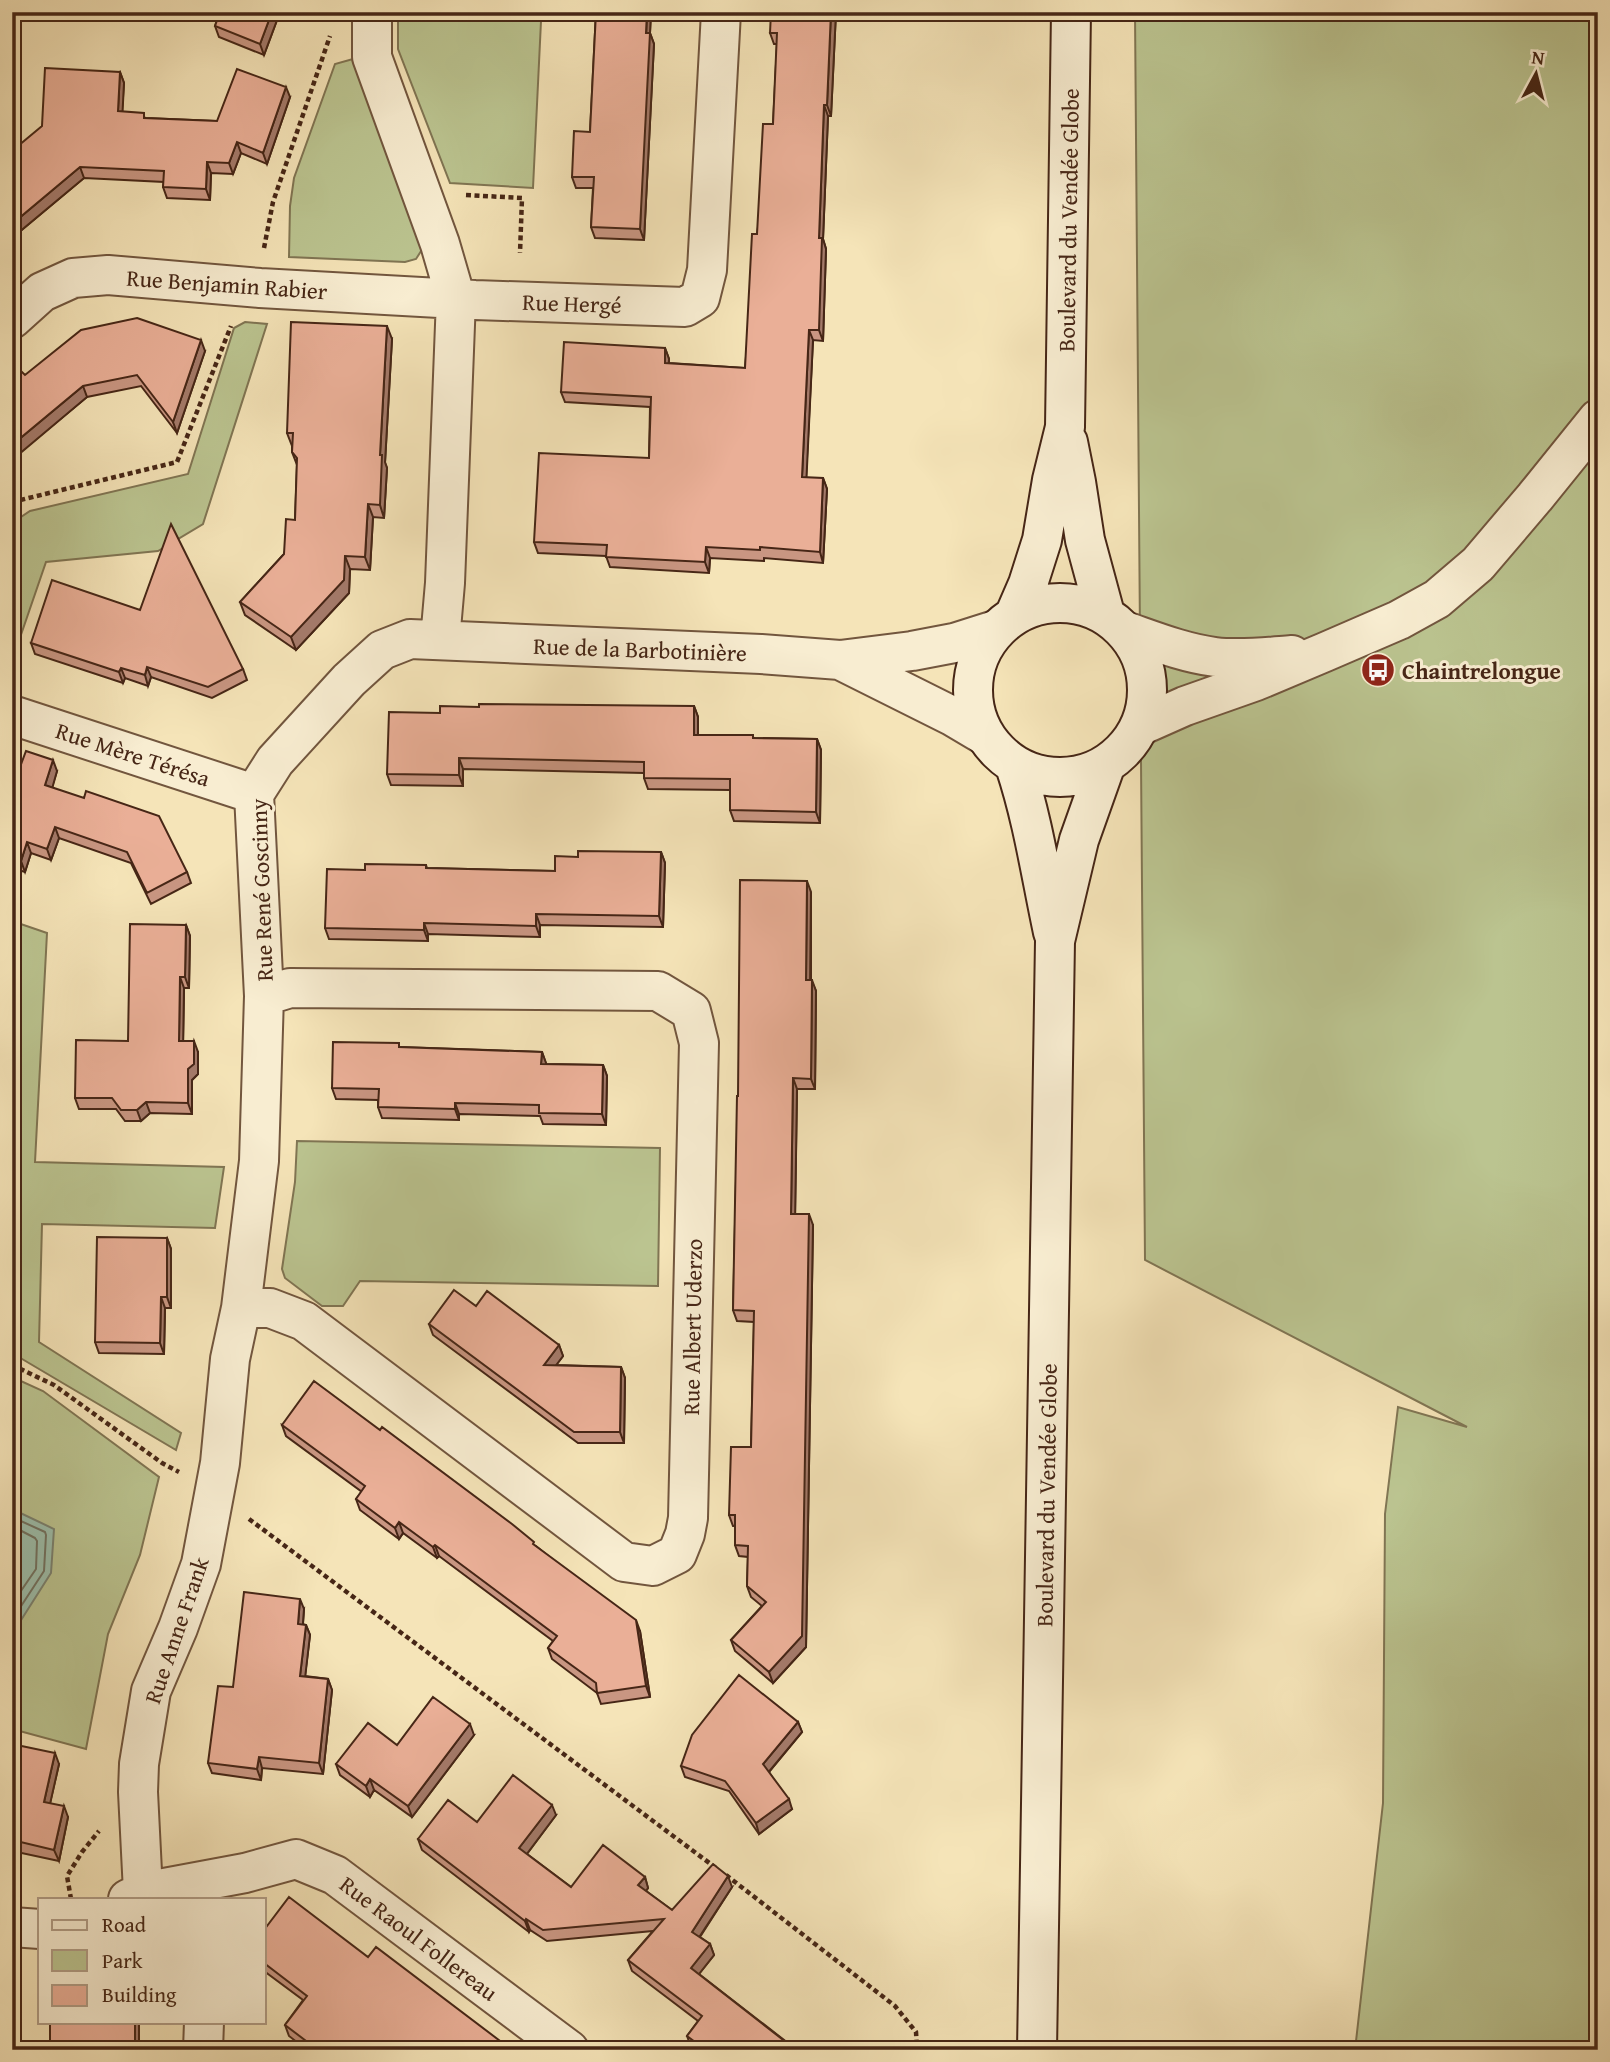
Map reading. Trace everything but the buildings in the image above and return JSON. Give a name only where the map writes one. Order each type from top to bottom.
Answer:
[{"type":"street","points":[[372,12],[372,57],[440,244],[456,299],[445,583],[440,640]]},
{"type":"street","name":"Rue Hergé","points":[[456,299],[685,307],[700,298],[707,270],[721,12]]},
{"type":"street","name":"Boulevard du Vendée Globe","points":[[1071,12],[1065,427],[1084,540],[1115,623]]},
{"type":"street","name":"Rue Benjamin Rabier","points":[[12,319],[42,292],[73,278],[108,275],[260,288],[456,299]]},
{"type":"street","points":[[1140,726],[1325,652],[1399,620],[1437,599],[1486,554],[1598,419]]},
{"type":"street","name":"Boulevard du Vendée Globe","points":[[1005,622],[1028,584],[1042,540],[1052,480],[1065,427]]},
{"type":"street","points":[[1115,623],[1139,652],[1147,677],[1147,702],[1140,726],[1126,748],[1106,764],[1084,774],[1061,777],[1038,775],[1015,766],[998,752],[984,735],[974,709],[972,681],[980,653],[1005,622],[1044,603],[1075,604],[1159,643],[1215,657],[1249,658],[1325,652]]},
{"type":"street","name":"Rue de la Barbotinière","points":[[440,640],[840,660],[912,652],[954,643],[1005,622]]},
{"type":"street","name":"Rue René Goscinny","points":[[214,1494],[220,1463],[230,1359],[241,1308],[259,1161],[264,996],[254,794],[275,761],[349,680],[382,650],[410,639],[440,640]]},
{"type":"street","name":"Rue de la Barbotinière","points":[[840,660],[984,735]]},
{"type":"street","name":"Rue Mère Térésa","points":[[12,715],[254,794]]},
{"type":"street","name":"Boulevard du Vendée Globe","points":[[1037,2050],[1055,941],[1079,840],[1106,764]]},
{"type":"street","name":"Boulevard du Vendée Globe","points":[[1015,766],[1036,841],[1055,941]]},
{"type":"street","name":"Rue Albert Uderzo","points":[[241,1308],[270,1308],[304,1321],[624,1562],[653,1566],[677,1554],[688,1518],[699,1043],[691,1011],[657,991],[290,988],[264,996]]},
{"type":"street","name":"Rue Anne Frank","points":[[140,1897],[139,1763],[151,1690],[178,1628],[201,1564],[214,1494]]},
{"type":"street","name":"Rue Raoul Follereau","points":[[140,1897],[296,1860],[335,1875],[569,2050]]},
{"type":"street","points":[[12,1927],[38,1929]]},
{"type":"street","points":[[203,2050],[204,2024]]},
{"type":"path","points":[[263,255],[273,202],[334,25]]},
{"type":"path","points":[[463,195],[522,198],[520,253]]},
{"type":"path","points":[[12,502],[177,462],[232,324]]},
{"type":"path","points":[[12,1365],[54,1385],[162,1463],[214,1494],[711,1864],[895,2006],[916,2032],[917,2050]]},
{"type":"green space","points":[[1135,12],[1598,12],[1598,2050],[1355,2050],[1383,1803],[1385,1514],[1398,1407],[1467,1427],[1145,1260]]},
{"type":"green space","points":[[401,16],[541,21],[533,188],[450,183],[398,49],[398,21]]},
{"type":"green space","points":[[353,59],[423,248],[416,259],[405,262],[289,257],[290,206],[294,178],[335,64]]},
{"type":"green space","points":[[245,322],[267,324],[203,524],[158,551],[46,562],[12,661],[12,523],[30,511],[188,474],[234,328]]},
{"type":"green space","points":[[12,921],[47,933],[35,1162],[224,1167],[215,1228],[42,1224],[39,1342],[181,1433],[176,1450],[12,1353]]},
{"type":"green space","points":[[297,1141],[660,1148],[658,1286],[360,1281],[343,1306],[322,1306],[285,1278],[282,1269],[295,1182]]},
{"type":"green space","points":[[12,1377],[43,1391],[159,1477],[140,1555],[108,1634],[86,1749],[12,1729]]},
{"type":"water","points":[[12,1509],[54,1529],[51,1573],[16,1628],[12,1628]]},
{"type":"place","name":"Chaintrelongue","points":[[1378,670]]}]
